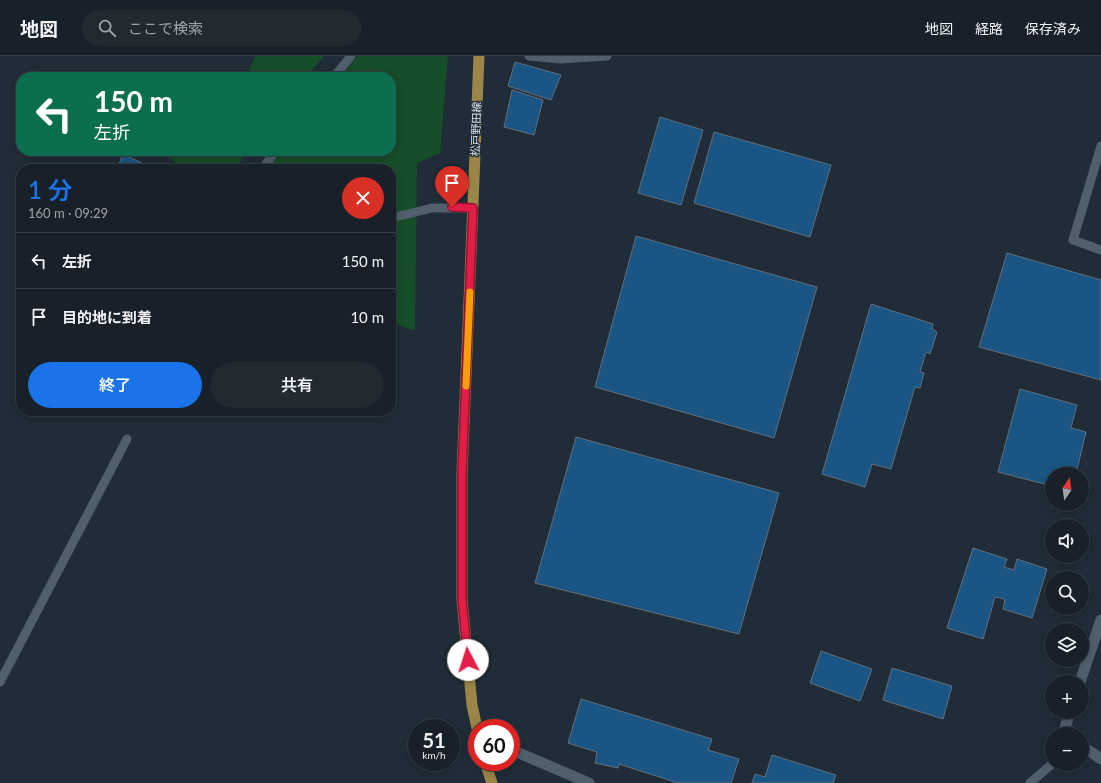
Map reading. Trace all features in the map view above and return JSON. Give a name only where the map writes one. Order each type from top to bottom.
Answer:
[{"type":"main road","name":"松戸野田線","points":[[476,719],[472,705],[462,599],[462,474],[479,56]]},
{"type":"main road","points":[[489,771],[492,783]]},
{"type":"street","points":[[1082,675],[1101,620]]},
{"type":"street","points":[[1089,751],[1101,759]]},
{"type":"street","points":[[520,753],[589,783]]},
{"type":"lane","points":[[338,72],[351,56]]},
{"type":"lane","points":[[529,56],[560,60],[607,56]]},
{"type":"lane","points":[[1101,146],[1073,240],[1101,250]]},
{"type":"lane","points":[[266,164],[272,156]]},
{"type":"lane","points":[[396,217],[432,208],[473,208]]},
{"type":"lane","points":[[0,682],[127,439]]},
{"type":"lane","points":[[1030,783],[1045,770]]},
{"type":"green space","points":[[256,56],[324,56],[311,72],[248,72]]},
{"type":"green space","points":[[357,56],[448,56],[440,153],[417,163],[415,331],[396,324],[396,164],[272,164],[279,156],[396,156],[396,72],[345,72]]},
{"type":"green space","points":[[167,156],[245,156],[239,164],[178,164]]},
{"type":"building","points":[[515,62],[561,75],[551,100],[508,86]]},
{"type":"building","points":[[512,90],[543,100],[534,135],[504,127]]},
{"type":"building","points":[[660,117],[703,130],[681,205],[638,193]]},
{"type":"building","points":[[714,132],[831,165],[810,237],[694,203]]},
{"type":"building","points":[[122,156],[127,156],[144,164],[119,164]]},
{"type":"building","points":[[636,236],[817,287],[774,438],[595,387]]},
{"type":"building","points":[[1007,253],[1101,280],[1101,380],[979,347]]},
{"type":"building","points":[[871,304],[933,324],[932,329],[937,332],[930,354],[926,352],[920,372],[924,373],[920,388],[915,387],[891,469],[872,464],[865,487],[822,474]]},
{"type":"building","points":[[1020,389],[1077,405],[1071,428],[1086,432],[1078,467],[1045,467],[1045,484],[998,472]]},
{"type":"building","points":[[576,437],[779,493],[739,634],[535,583]]},
{"type":"building","points":[[973,548],[1007,559],[1004,567],[1014,570],[1017,559],[1047,569],[1045,571],[1045,576],[1032,618],[1003,609],[1005,599],[995,597],[983,639],[947,628]]},
{"type":"building","points":[[821,651],[872,669],[860,701],[810,683]]},
{"type":"building","points":[[892,668],[952,686],[943,719],[883,700]]},
{"type":"building","points":[[581,699],[712,739],[708,750],[739,759],[731,783],[678,783],[619,764],[618,768],[595,763],[597,752],[568,743]]},
{"type":"building","points":[[772,755],[836,775],[833,783],[752,783],[755,774],[765,777]]},
{"type":"slow traffic","points":[[466,386],[470,292]]},
{"type":"route","points":[[452,207],[473,208],[462,474],[462,599],[468,660]]}]
